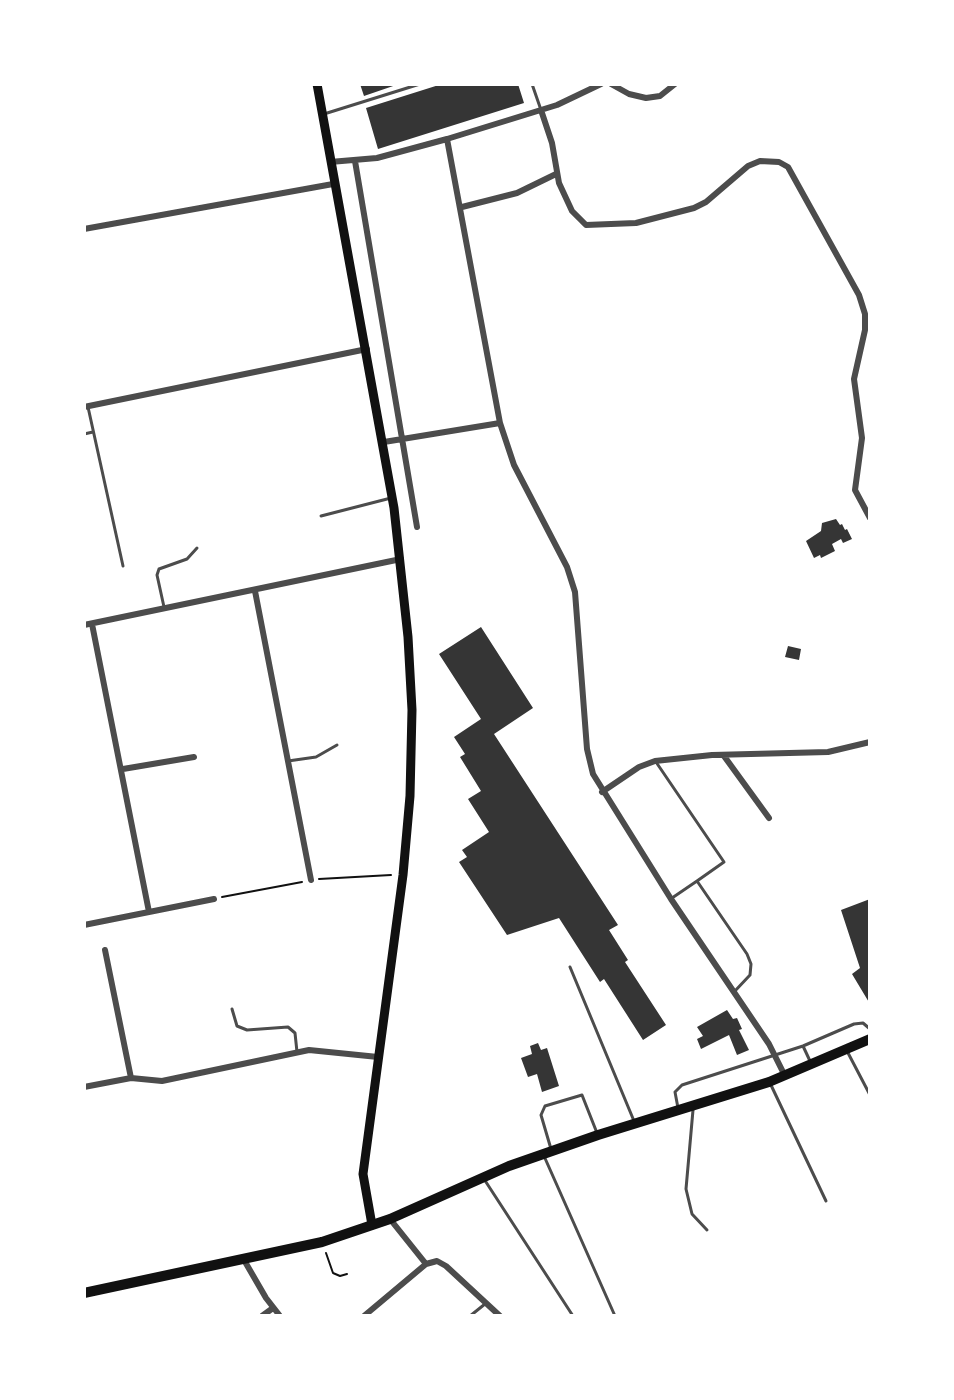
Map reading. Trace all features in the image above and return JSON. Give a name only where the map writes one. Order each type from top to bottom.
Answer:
[{"type":"main road","points":[[317,84],[333,184],[367,349],[393,498],[401,559],[411,710],[410,796],[403,875],[363,1174],[372,1225]]},
{"type":"main road","points":[[84,1293],[322,1242],[390,1219],[483,1177],[547,1153],[770,1082],[812,1066],[870,1039]]},
{"type":"street","points":[[330,162],[355,161],[447,139],[557,105],[601,84]]},
{"type":"street","points":[[610,84],[629,94],[646,98],[660,96],[675,84]]},
{"type":"street","points":[[542,110],[552,143],[556,174],[572,211],[580,221],[594,226],[636,223],[694,208],[706,202],[748,166],[760,161],[779,162],[788,168],[859,296],[865,314],[865,330],[854,379],[862,438],[855,490],[870,518]]},
{"type":"street","points":[[447,139],[462,207],[500,423],[514,465],[567,567],[575,592],[587,749],[593,774],[602,792],[671,899],[776,1055],[785,1076]]},
{"type":"street","points":[[355,161],[417,527]]},
{"type":"street","points":[[462,207],[516,193],[556,174]]},
{"type":"street","points":[[84,230],[333,184]]},
{"type":"street","points":[[86,407],[367,349]]},
{"type":"street","points":[[384,442],[500,423]]},
{"type":"street","points":[[84,625],[401,559]]},
{"type":"street","points":[[255,591],[311,880]]},
{"type":"street","points":[[92,624],[123,770],[149,912]]},
{"type":"street","points":[[602,792],[639,767],[655,761],[828,752],[870,742]]},
{"type":"street","points":[[724,756],[769,818]]},
{"type":"street","points":[[123,770],[194,757]]},
{"type":"street","points":[[84,926],[214,899]]},
{"type":"street","points":[[105,950],[131,1078]]},
{"type":"street","points":[[84,1087],[131,1078],[162,1081],[297,1052],[325,1051],[378,1057]]},
{"type":"street","points":[[390,1219],[426,1264]]},
{"type":"street","points":[[244,1260],[280,1316]]},
{"type":"street","points":[[364,1316],[426,1264],[437,1262],[446,1266],[500,1316]]},
{"type":"street","points":[[262,1316],[273,1308]]},
{"type":"lane","points":[[322,114],[420,84]]},
{"type":"lane","points":[[532,84],[542,110]]},
{"type":"lane","points":[[86,407],[123,566]]},
{"type":"lane","points":[[84,434],[93,432]]},
{"type":"lane","points":[[321,516],[393,498]]},
{"type":"lane","points":[[165,609],[157,575],[159,569],[187,559],[197,549]]},
{"type":"lane","points":[[288,761],[316,757],[337,745]]},
{"type":"lane","points":[[655,761],[724,862],[671,899]]},
{"type":"lane","points":[[697,881],[747,954],[751,964],[750,975],[734,992]]},
{"type":"lane","points":[[570,967],[635,1124]]},
{"type":"lane","points":[[232,1009],[237,1026],[247,1030],[288,1027],[295,1033],[297,1052]]},
{"type":"lane","points":[[679,1110],[675,1092],[682,1085],[803,1046],[854,1024],[863,1023],[870,1029]]},
{"type":"lane","points":[[803,1046],[812,1066]]},
{"type":"lane","points":[[846,1050],[870,1095]]},
{"type":"lane","points":[[770,1082],[826,1201]]},
{"type":"lane","points":[[598,1135],[585,1098],[577,1095],[545,1106],[542,1110],[547,1153],[615,1316]]},
{"type":"lane","points":[[693,1105],[686,1189],[692,1214],[707,1230]]},
{"type":"lane","points":[[483,1177],[573,1316]]},
{"type":"lane","points":[[470,1316],[485,1303]]},
{"type":"path","points":[[214,899],[311,880],[403,875]]},
{"type":"path","points":[[322,1242],[333,1273],[340,1276],[347,1274]]},
{"type":"building","points":[[360,84],[399,84],[364,96]]},
{"type":"building","points":[[442,84],[518,84],[524,103],[378,149],[366,108]]},
{"type":"building","points":[[836,519],[845,530],[847,529],[852,539],[843,543],[841,539],[832,544],[835,551],[821,558],[820,555],[814,558],[806,541],[821,531],[822,523]]},
{"type":"building","points":[[481,627],[533,708],[494,734],[618,925],[609,930],[628,960],[625,962],[666,1025],[643,1040],[604,979],[600,982],[559,918],[507,935],[459,862],[467,857],[462,850],[489,832],[468,799],[481,791],[460,757],[465,754],[454,737],[481,719],[439,654]]},
{"type":"building","points":[[788,646],[801,649],[799,660],[785,657]]},
{"type":"building","points":[[870,899],[870,1004],[852,974],[860,968],[841,910]]},
{"type":"building","points":[[727,1010],[733,1019],[737,1018],[742,1029],[739,1030],[749,1050],[737,1055],[729,1035],[701,1049],[697,1039],[703,1036],[697,1027]]},
{"type":"building","points":[[538,1043],[541,1050],[547,1048],[559,1086],[542,1092],[537,1074],[528,1077],[521,1058],[532,1054],[530,1046]]}]
